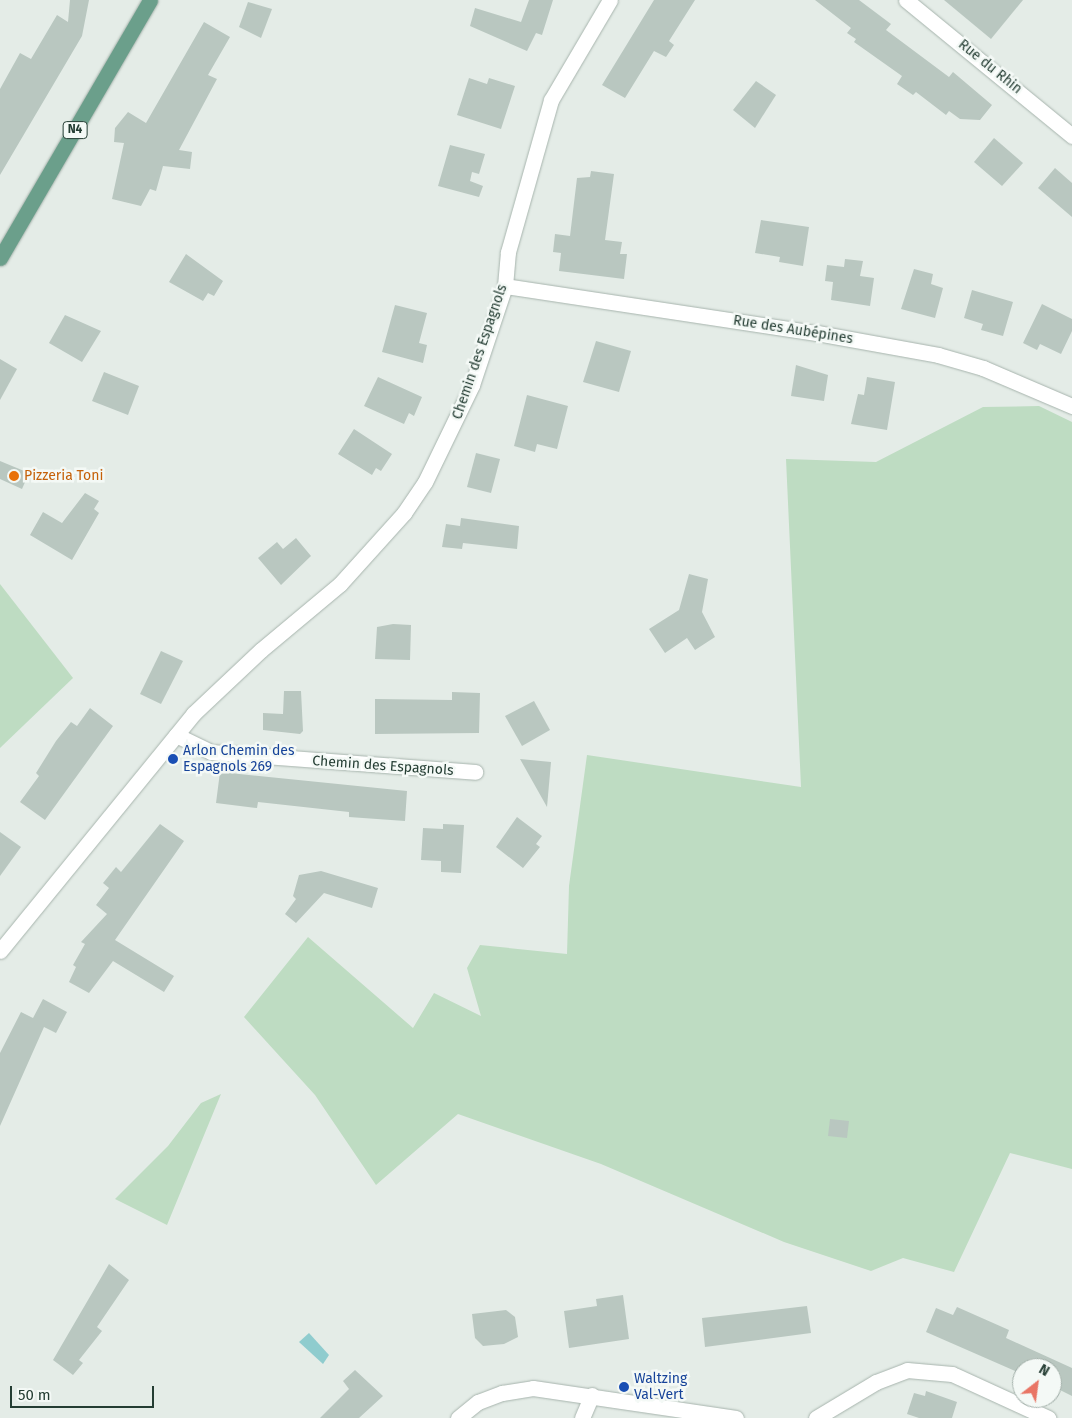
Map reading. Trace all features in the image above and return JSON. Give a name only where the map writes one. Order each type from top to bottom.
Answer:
[{"type":"main road","name":"N4","points":[[0,258],[150,0]]},
{"type":"street","name":"Chemin des Espagnols","points":[[0,951],[176,735],[225,683],[340,584],[404,513],[438,459],[461,413],[505,286],[508,252],[551,100],[610,0]]},
{"type":"street","name":"Rue du Rhin","points":[[906,0],[1072,136]]},
{"type":"street","name":"Rue des Aubépines","points":[[505,286],[938,355],[983,368],[1072,406]]},
{"type":"street","name":"Chemin des Espagnols","points":[[176,735],[211,752],[475,772]]},
{"type":"street","points":[[816,1418],[876,1382],[907,1370],[952,1374],[1048,1418]]},
{"type":"street","points":[[458,1418],[478,1402],[502,1392],[533,1388],[592,1394],[736,1418]]},
{"type":"street","points":[[582,1418],[592,1394]]},
{"type":"green space","points":[[1039,406],[1072,422],[1072,1169],[1010,1153],[954,1272],[903,1258],[871,1271],[784,1242],[601,1164],[458,1114],[376,1185],[315,1095],[244,1017],[308,937],[413,1028],[434,993],[481,1016],[467,968],[480,945],[567,954],[569,886],[587,755],[801,787],[786,459],[876,462],[983,407]]},
{"type":"green space","points":[[0,584],[73,678],[0,748]]},
{"type":"green space","points":[[221,1094],[167,1225],[115,1199],[168,1146],[201,1103]]},
{"type":"water","points":[[309,1333],[329,1355],[323,1364],[299,1342]]},
{"type":"building","points":[[70,0],[89,0],[82,36],[0,175],[0,89],[20,53],[31,59],[57,15],[68,22]]},
{"type":"building","points":[[529,0],[553,0],[542,35],[536,33],[527,51],[470,26],[475,8],[521,22]]},
{"type":"building","points":[[654,0],[695,0],[669,41],[674,45],[666,57],[654,51],[625,98],[602,85]]},
{"type":"building","points":[[815,0],[859,0],[891,24],[886,30],[949,77],[953,72],[992,105],[980,120],[960,119],[949,111],[946,115],[916,92],[913,95],[897,84],[902,76],[854,42],[856,39],[847,33],[851,28]]},
{"type":"building","points":[[944,0],[1023,0],[991,39]]},
{"type":"building","points":[[248,2],[272,9],[261,38],[239,27]]},
{"type":"building","points":[[204,22],[230,37],[208,75],[217,79],[179,150],[192,152],[190,169],[163,166],[156,191],[150,189],[141,206],[112,199],[124,143],[114,142],[115,128],[128,112],[146,123]]},
{"type":"building","points":[[469,78],[487,84],[489,78],[515,86],[501,129],[457,115]]},
{"type":"building","points":[[756,81],[776,95],[755,128],[733,110]]},
{"type":"building","points":[[994,138],[1023,163],[1002,186],[974,162]]},
{"type":"building","points":[[450,145],[485,154],[479,174],[472,172],[470,181],[483,186],[479,197],[438,186]]},
{"type":"building","points":[[1055,168],[1072,183],[1072,217],[1038,188]]},
{"type":"building","points":[[591,171],[614,174],[605,240],[622,242],[620,254],[627,254],[624,279],[559,271],[561,253],[553,252],[555,234],[570,236],[577,178],[590,177]]},
{"type":"building","points":[[761,220],[809,227],[803,266],[779,262],[780,257],[755,253]]},
{"type":"building","points":[[186,254],[223,281],[214,296],[208,293],[203,301],[169,282]]},
{"type":"building","points":[[845,259],[863,261],[860,276],[874,278],[870,306],[831,300],[833,282],[825,281],[827,265],[844,267]]},
{"type":"building","points":[[914,269],[933,274],[931,284],[943,288],[935,318],[901,309]]},
{"type":"building","points":[[972,290],[1013,302],[1003,336],[981,330],[983,324],[964,318]]},
{"type":"building","points":[[1042,304],[1072,319],[1072,331],[1061,354],[1040,344],[1037,350],[1023,343]]},
{"type":"building","points":[[395,305],[427,313],[419,343],[427,345],[423,363],[382,352]]},
{"type":"building","points":[[65,315],[101,331],[82,362],[49,343]]},
{"type":"building","points":[[596,341],[631,351],[619,392],[583,382]]},
{"type":"building","points":[[0,359],[17,369],[0,400]]},
{"type":"building","points":[[796,365],[828,375],[824,401],[791,396]]},
{"type":"building","points":[[104,372],[139,386],[128,415],[92,401]]},
{"type":"building","points":[[378,377],[422,397],[414,416],[409,413],[404,424],[364,406]]},
{"type":"building","points":[[867,377],[895,382],[887,430],[851,424],[858,394],[864,395]]},
{"type":"building","points":[[527,395],[568,406],[557,449],[537,444],[535,452],[514,446]]},
{"type":"building","points":[[354,429],[392,454],[381,471],[376,468],[372,475],[338,454]]},
{"type":"building","points":[[476,453],[500,459],[491,493],[467,487]]},
{"type":"building","name":"Pizzeria Toni","points":[[0,461],[29,473],[22,489],[0,479]]},
{"type":"building","points":[[85,493],[99,501],[94,509],[99,513],[72,560],[30,535],[43,512],[62,523]]},
{"type":"building","points":[[461,518],[519,526],[517,549],[463,543],[462,549],[442,547],[446,524],[460,526]]},
{"type":"building","points":[[296,538],[311,556],[281,585],[258,558],[277,542],[283,549]]},
{"type":"building","points":[[689,574],[708,579],[702,612],[715,637],[695,650],[687,638],[665,653],[649,629],[679,610]]},
{"type":"building","points":[[393,624],[411,625],[410,660],[375,659],[377,627]]},
{"type":"building","points":[[161,651],[183,661],[161,704],[140,694]]},
{"type":"building","points":[[284,691],[301,691],[303,731],[300,734],[263,730],[263,713],[283,714]]},
{"type":"building","points":[[452,692],[480,693],[479,733],[375,734],[375,699],[452,700]]},
{"type":"building","points":[[534,701],[550,730],[522,746],[505,716]]},
{"type":"building","points":[[90,708],[113,726],[45,820],[20,802],[39,776],[36,773],[56,741],[71,722],[77,726]]},
{"type":"building","points":[[520,759],[551,762],[547,807]]},
{"type":"building","points":[[220,772],[407,791],[405,821],[349,817],[349,812],[258,802],[257,808],[216,803]]},
{"type":"building","points":[[517,817],[542,836],[536,844],[540,847],[523,868],[496,847]]},
{"type":"building","points":[[160,824],[184,841],[115,940],[174,976],[164,992],[113,961],[89,993],[69,982],[76,967],[73,965],[85,944],[81,942],[107,914],[96,905],[109,888],[103,883],[116,867],[121,872]]},
{"type":"building","points":[[443,824],[464,825],[461,873],[441,872],[441,861],[421,860],[423,828],[443,829]]},
{"type":"building","points":[[0,832],[21,847],[0,876]]},
{"type":"building","points":[[321,871],[378,888],[372,908],[324,893],[296,923],[285,914],[296,899],[293,896],[299,875]]},
{"type":"building","points":[[43,999],[67,1012],[56,1033],[44,1027],[0,1126],[0,1053],[21,1012],[33,1018]]},
{"type":"building","points":[[830,1119],[849,1121],[847,1138],[828,1136]]},
{"type":"building","points":[[109,1264],[129,1280],[97,1327],[102,1331],[79,1360],[83,1363],[73,1375],[53,1360]]},
{"type":"building","points":[[623,1295],[629,1339],[569,1348],[564,1311],[597,1306],[596,1299]]},
{"type":"building","points":[[807,1306],[811,1333],[705,1347],[702,1318]]},
{"type":"building","points":[[957,1307],[1009,1330],[1006,1338],[1050,1358],[1012,1358],[1012,1370],[926,1332],[936,1308],[953,1315]]},
{"type":"building","points":[[506,1310],[515,1317],[518,1337],[504,1344],[483,1346],[475,1338],[472,1314]]},
{"type":"building","points":[[1062,1363],[1072,1368],[1072,1396],[1062,1391]]},
{"type":"building","points":[[355,1370],[383,1396],[359,1418],[320,1418],[349,1389],[343,1381]]},
{"type":"building","points":[[926,1391],[957,1402],[952,1418],[919,1418],[907,1414],[914,1393],[925,1396]]},
{"type":"place","name":"Pizzeria Toni","points":[[14,476]]},
{"type":"place","name":"Arlon Chemin des Espagnols 269","points":[[173,759]]},
{"type":"place","name":"Waltzing Val-Vert","points":[[624,1387]]}]
